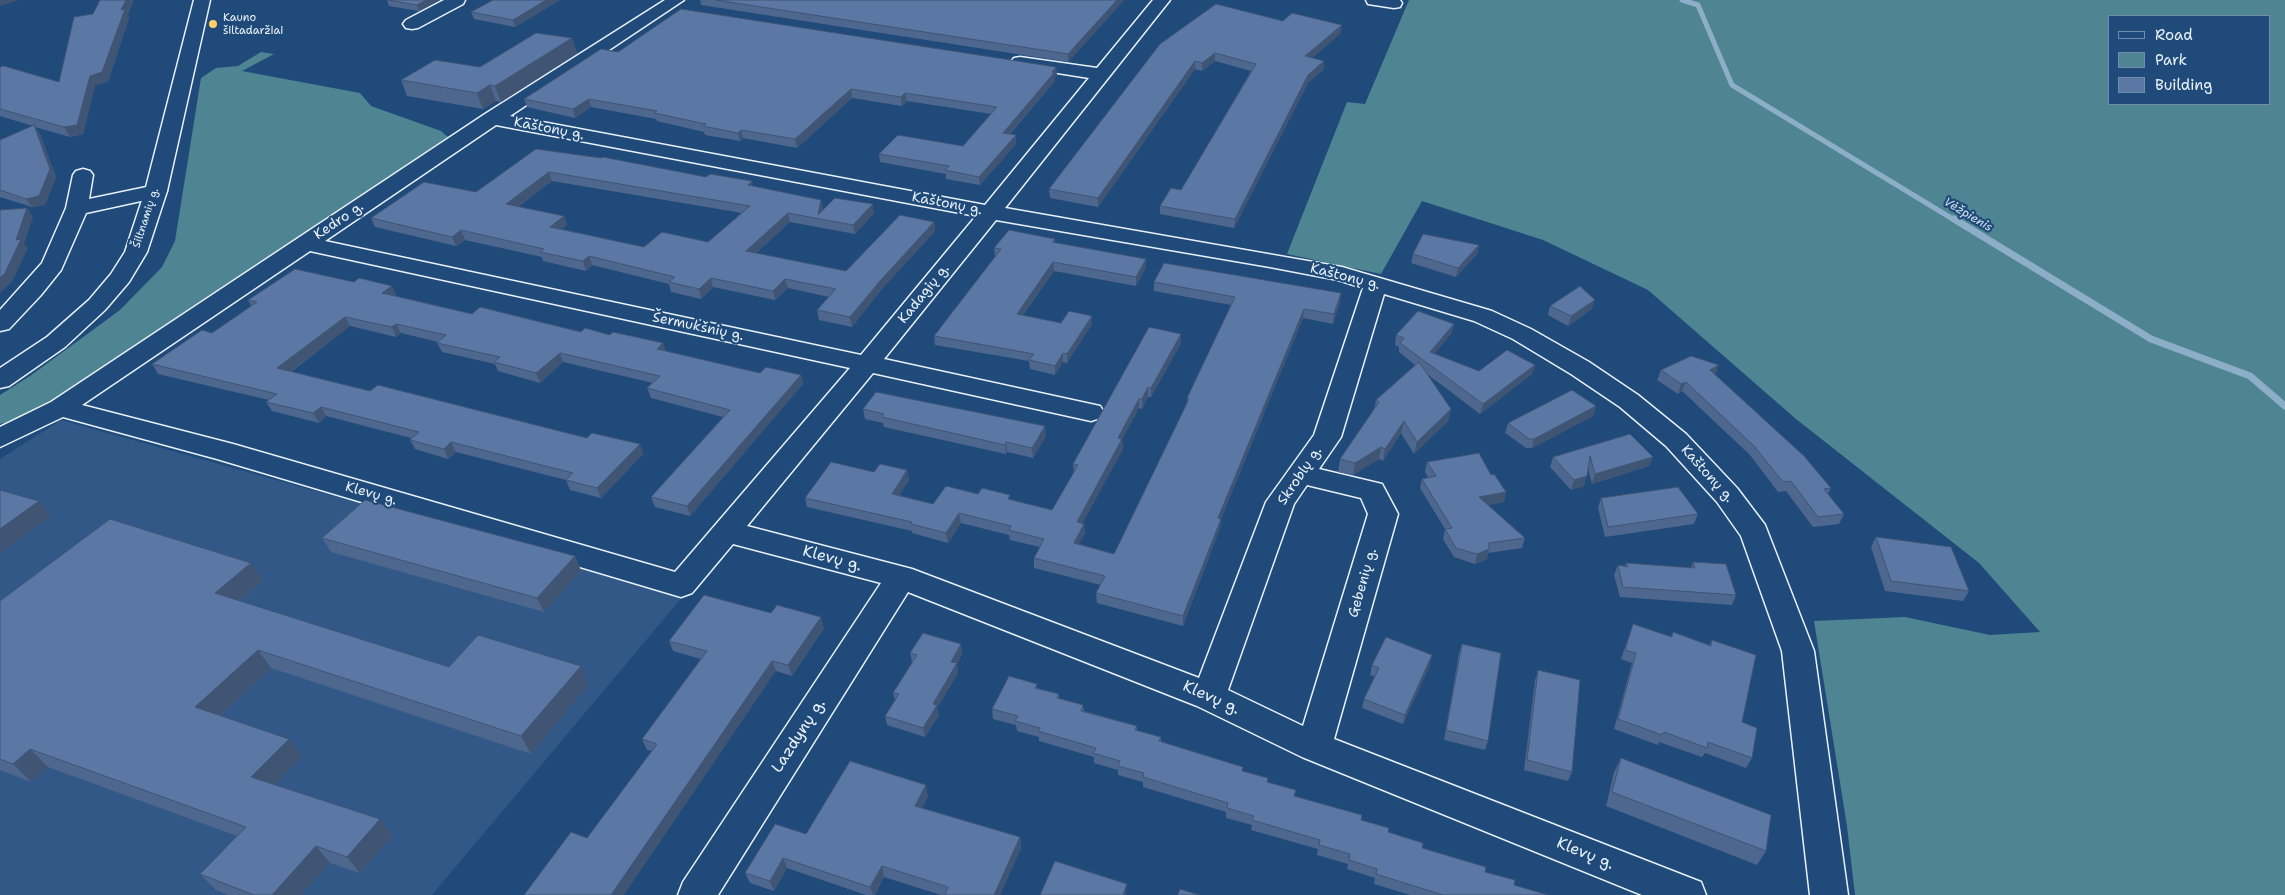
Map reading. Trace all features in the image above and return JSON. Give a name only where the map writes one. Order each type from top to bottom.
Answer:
[{"type":"street","name":"Šiltnamių g.","points":[[0,380],[56,342],[96,305],[121,277],[136,252],[156,191],[202,0]]},
{"type":"street","points":[[412,24],[457,0]]},
{"type":"street","name":"Kadagių g.","points":[[681,585],[868,363],[1162,0]]},
{"type":"street","points":[[1374,0],[1394,2]]},
{"type":"street","name":"Kedro g.","points":[[0,438],[60,408],[492,118],[678,6]]},
{"type":"street","points":[[1007,60],[1101,74]]},
{"type":"street","name":"Kaštonų g.","points":[[492,118],[990,212],[1270,260],[1376,283],[1484,316],[1522,334],[1629,401],[1676,440],[1727,495],[1755,533],[1798,652],[1829,895]]},
{"type":"street","points":[[0,324],[33,290],[52,265],[77,208],[83,175]]},
{"type":"street","points":[[77,208],[156,191]]},
{"type":"street","name":"Šermukšnių g.","points":[[305,244],[1091,412]]},
{"type":"street","name":"Skroblų g.","points":[[1209,696],[1280,502],[1326,437],[1376,283]]},
{"type":"street","name":"Klevų g.","points":[[60,408],[223,451],[681,585]]},
{"type":"street","name":"Gebenių g.","points":[[1300,474],[1372,491],[1383,514],[1314,746]]},
{"type":"street","name":"Klevų g.","points":[[725,531],[901,577],[1209,696],[1314,746],[1687,895]]},
{"type":"street","name":"Lazdynų g.","points":[[697,895],[901,577]]},
{"type":"shaded area","points":[[61,420],[685,594],[432,895],[0,895],[0,459]]},
{"type":"green space","points":[[1409,0],[2285,0],[2285,895],[1855,895],[1847,826],[1814,621],[1905,617],[1990,635],[2040,632],[1979,563],[1796,419],[1648,290],[1543,240],[1422,201],[1381,274],[1287,254],[1347,102],[1365,104]]},
{"type":"green space","points":[[261,52],[274,54],[242,71],[360,93],[371,106],[441,131],[448,137],[28,416],[0,424],[0,395],[30,376],[120,310],[162,267],[175,241],[201,78],[216,68],[238,66]]},
{"type":"building","points":[[100,0],[126,0],[121,10],[125,9],[102,72],[90,76],[77,125],[64,127],[0,109],[0,67],[4,66],[59,82],[74,17],[93,14]]},
{"type":"building","points":[[388,0],[426,0],[417,5]]},
{"type":"building","points":[[493,0],[546,0],[513,20],[471,12]]},
{"type":"building","points":[[716,0],[1117,0],[1068,54]]},
{"type":"building","points":[[1216,4],[1283,21],[1292,13],[1342,25],[1305,56],[1324,61],[1308,75],[1235,219],[1160,206],[1171,188],[1181,190],[1256,64],[1215,53],[1202,63],[1195,61],[1098,198],[1049,189],[1160,44]]},
{"type":"building","points":[[681,9],[1056,67],[1052,72],[1054,73],[1003,133],[1016,135],[979,177],[945,170],[949,166],[879,154],[898,135],[963,146],[997,107],[905,93],[901,97],[851,89],[795,139],[741,130],[738,133],[654,113],[657,111],[589,99],[573,109],[524,99],[601,49],[618,52]]},
{"type":"building","points":[[536,33],[572,38],[495,86],[490,85],[477,93],[401,80],[435,60],[480,67]]},
{"type":"building","points":[[34,125],[50,169],[39,196],[26,199],[0,190],[0,140]]},
{"type":"building","points":[[536,149],[603,157],[706,177],[710,174],[752,181],[748,185],[821,200],[818,215],[835,198],[873,204],[853,225],[788,213],[746,251],[846,271],[900,215],[934,222],[850,317],[817,310],[836,289],[785,279],[773,291],[711,278],[699,289],[669,282],[675,277],[589,256],[583,261],[540,252],[544,249],[461,230],[452,237],[371,218],[424,182],[476,192]],"holes":[[[549,172],[750,206],[708,242],[662,232],[644,247],[550,227],[564,216],[506,204]]]},
{"type":"building","points":[[27,208],[16,240],[21,239],[5,273],[0,278],[0,210]]},
{"type":"building","points":[[1009,230],[1055,239],[1052,242],[1146,259],[1136,277],[1053,262],[1017,314],[1061,323],[1069,311],[1092,316],[1067,354],[1063,353],[1055,366],[1029,360],[1034,354],[934,336],[1001,249],[994,248]]},
{"type":"building","points":[[1423,234],[1479,245],[1458,268],[1413,254]]},
{"type":"building","points":[[1164,263],[1341,293],[1334,314],[1304,309],[1218,518],[1221,519],[1183,616],[1096,593],[1105,576],[1034,558],[1044,539],[1009,530],[1011,526],[959,513],[946,533],[911,524],[912,522],[805,498],[831,462],[874,472],[880,464],[907,470],[892,494],[933,504],[946,486],[978,494],[982,488],[1010,495],[1008,499],[1052,510],[1078,465],[1073,464],[1149,327],[1181,334],[1151,388],[1148,387],[1142,399],[1139,399],[1118,438],[1122,439],[1077,522],[1084,524],[1074,543],[1114,554],[1189,399],[1187,398],[1235,297],[1154,282]]},
{"type":"building","points":[[295,269],[354,282],[359,278],[392,286],[382,293],[472,314],[480,307],[581,332],[585,328],[610,335],[613,332],[663,343],[657,349],[760,373],[766,367],[801,375],[687,506],[651,497],[730,410],[647,388],[660,376],[560,353],[536,373],[494,362],[500,357],[437,343],[446,335],[396,324],[392,327],[345,317],[277,368],[370,391],[378,385],[587,438],[592,433],[640,444],[597,488],[566,480],[573,473],[451,442],[444,449],[410,440],[419,432],[321,407],[313,413],[266,402],[277,394],[152,364],[202,330],[212,333],[257,302],[248,300]]},
{"type":"building","points":[[1580,286],[1595,300],[1571,316],[1550,306]]},
{"type":"building","points":[[1418,311],[1454,324],[1430,352],[1479,371],[1507,350],[1535,365],[1483,404],[1400,343],[1404,338],[1396,335]]},
{"type":"building","points":[[1691,356],[1719,365],[1710,370],[1804,456],[1831,488],[1824,489],[1844,514],[1818,517],[1791,481],[1783,482],[1754,446],[1686,382],[1681,384],[1661,370]]},
{"type":"building","points":[[1419,362],[1451,409],[1417,442],[1404,421],[1385,449],[1381,447],[1355,463],[1340,459],[1379,402],[1376,400]]},
{"type":"building","points":[[1572,390],[1596,406],[1534,439],[1529,439],[1508,423]]},
{"type":"building","points":[[876,392],[1045,426],[1032,448],[1006,442],[1005,445],[882,417],[884,414],[863,409]]},
{"type":"building","points":[[1630,434],[1653,457],[1595,474],[1590,456],[1587,476],[1574,480],[1553,457]]},
{"type":"building","points":[[1479,453],[1491,475],[1494,474],[1506,492],[1479,497],[1525,538],[1489,543],[1489,549],[1477,554],[1456,548],[1445,529],[1452,528],[1422,479],[1436,476],[1427,462]]},
{"type":"building","points":[[1678,487],[1698,514],[1608,527],[1601,498]]},
{"type":"building","points":[[0,490],[39,501],[0,529]]},
{"type":"building","points":[[365,500],[575,556],[537,598],[322,538]]},
{"type":"building","points":[[110,519],[251,563],[215,593],[449,667],[478,635],[581,666],[521,736],[258,650],[195,707],[289,739],[251,777],[380,819],[347,857],[316,846],[272,895],[254,895],[200,874],[246,827],[30,749],[13,764],[0,759],[0,601]]},
{"type":"building","points":[[1876,537],[1951,547],[1969,591],[1891,581]]},
{"type":"building","points":[[1693,562],[1726,564],[1736,595],[1623,587],[1618,565],[1628,567],[1626,563],[1695,568]]},
{"type":"building","points":[[704,595],[771,613],[777,605],[821,617],[788,665],[772,661],[611,895],[524,895],[571,832],[587,838],[657,744],[642,739],[707,651],[669,641]]},
{"type":"building","points":[[1633,624],[1672,637],[1673,632],[1711,646],[1712,640],[1756,655],[1742,722],[1757,728],[1752,758],[1708,742],[1707,748],[1664,732],[1662,735],[1618,719],[1636,653],[1625,650]]},
{"type":"building","points":[[923,633],[961,644],[951,662],[957,663],[933,704],[937,705],[923,728],[885,716],[899,694],[893,693],[917,655],[910,653]]},
{"type":"building","points":[[1386,637],[1432,655],[1405,715],[1364,699],[1379,668],[1372,665]]},
{"type":"building","points":[[1462,644],[1501,653],[1488,741],[1446,730]]},
{"type":"building","points":[[1538,670],[1580,680],[1572,772],[1527,760]]},
{"type":"building","points":[[1009,676],[1037,684],[1035,688],[1059,694],[1057,698],[1083,705],[1081,711],[1137,726],[1135,730],[1161,737],[1159,741],[1243,767],[1242,771],[1268,778],[1267,782],[1296,790],[1294,796],[1362,815],[1361,820],[1389,828],[1388,832],[1423,843],[1422,848],[1486,867],[1485,872],[1515,880],[1514,885],[1548,895],[1443,895],[1376,874],[1377,869],[1349,860],[1350,854],[1319,845],[1320,840],[1252,820],[1254,816],[1227,808],[1228,803],[1143,777],[1144,773],[1118,766],[1120,761],[1093,753],[1096,748],[1038,731],[1040,728],[1015,721],[1018,716],[992,709]]},
{"type":"building","points":[[1621,758],[1771,815],[1766,851],[1612,792]]},
{"type":"building","points":[[850,761],[926,785],[915,806],[1020,837],[994,895],[945,895],[948,887],[882,866],[870,887],[783,858],[770,881],[745,873],[775,824],[806,834]]},
{"type":"building","points":[[1055,861],[1127,884],[1123,895],[1040,895]]},
{"type":"building","points":[[1180,889],[1199,895],[1178,895]]},
{"type":"waterway","name":"Vėžpienis","points":[[1682,0],[1698,5],[1732,85],[1956,221]]},
{"type":"waterway","name":"Vėžpienis","points":[[1954,219],[2151,339],[2250,376],[2285,406]]},
{"type":"place","name":"Kauno šiltadaržiai","points":[[213,24]]}]
